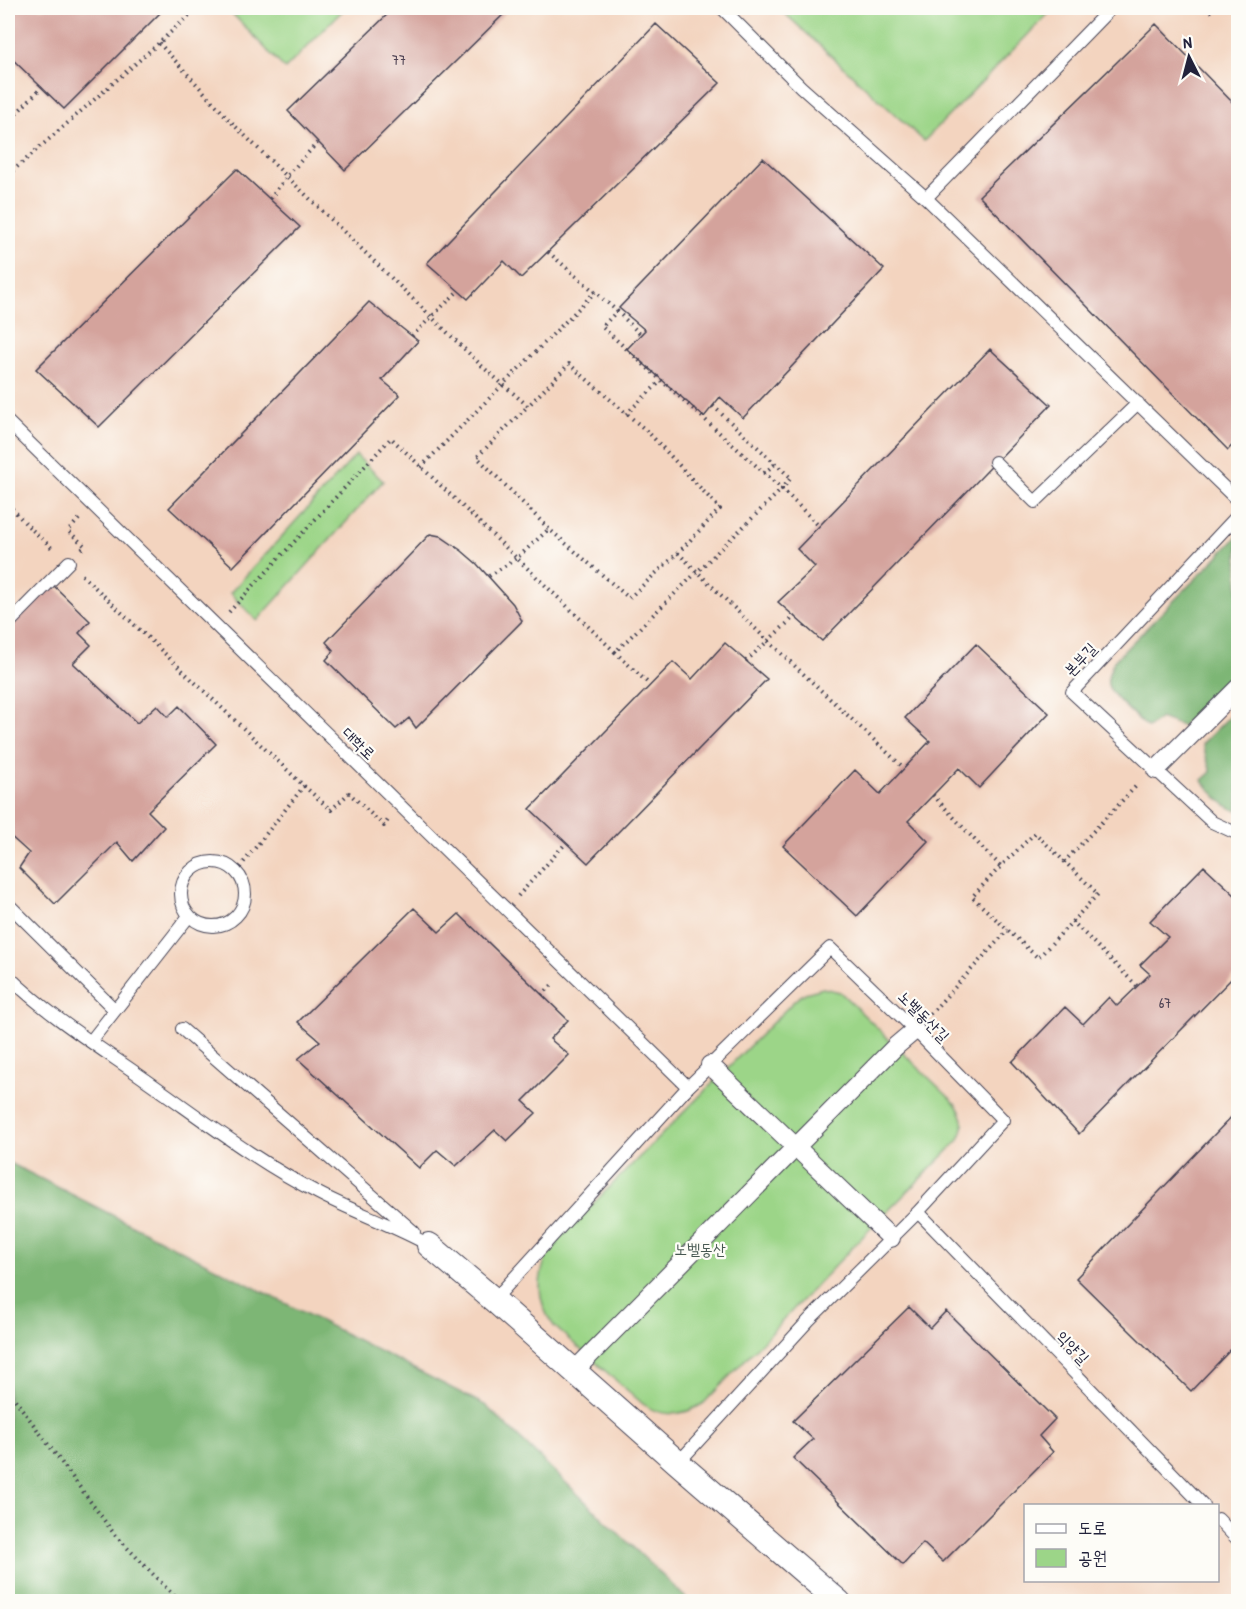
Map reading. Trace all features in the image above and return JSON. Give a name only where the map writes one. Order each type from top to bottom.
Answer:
[{"type":"street","points":[[1156,770],[1239,688]]},
{"type":"street","points":[[574,1371],[896,1046],[915,1030]]},
{"type":"street","points":[[710,1065],[891,1238]]},
{"type":"street","points":[[429,1245],[839,1602]]},
{"type":"lane","points":[[722,8],[801,87],[926,198],[1239,501]]},
{"type":"lane","points":[[926,198],[1111,8]]},
{"type":"lane","points":[[995,462],[1035,502],[1138,403]]},
{"type":"lane","name":"대학로","points":[[8,422],[687,1086]]},
{"type":"lane","name":"본부길","points":[[1239,515],[1072,692],[1212,822],[1239,834]]},
{"type":"lane","points":[[8,624],[69,562]]},
{"type":"lane","points":[[209,863],[219,863],[236,872],[242,880],[245,900],[242,910],[235,918],[217,926],[207,926],[189,916],[181,898],[185,879],[191,871],[209,863]]},
{"type":"lane","points":[[8,904],[115,1010]]},
{"type":"lane","points":[[91,1041],[189,916]]},
{"type":"lane","name":"노벨동산길","points":[[494,1300],[687,1086],[830,948],[1003,1120],[918,1212],[809,1320],[678,1463]]},
{"type":"lane","points":[[8,976],[29,997],[227,1137],[318,1193],[429,1245]]},
{"type":"lane","points":[[182,1029],[429,1245]]},
{"type":"lane","name":"익양길","points":[[918,1212],[1202,1504]]},
{"type":"lane","points":[[1219,1520],[1239,1540]]},
{"type":"path","points":[[8,175],[197,8]]},
{"type":"path","points":[[1205,8],[1209,12],[1216,8]]},
{"type":"path","points":[[159,43],[235,126],[484,369],[528,406]]},
{"type":"path","points":[[8,122],[42,87]]},
{"type":"path","points":[[270,199],[287,176],[318,142]]},
{"type":"path","points":[[548,252],[617,311],[641,335]]},
{"type":"path","points":[[412,336],[459,290]]},
{"type":"path","points":[[421,467],[595,292]]},
{"type":"path","points":[[617,311],[602,327],[782,489],[819,526]]},
{"type":"path","points":[[569,364],[626,414],[649,434],[720,509],[678,553],[629,598],[549,529],[477,457],[569,364]]},
{"type":"path","points":[[626,414],[661,381]]},
{"type":"path","points":[[615,652],[791,478],[713,406]]},
{"type":"path","points":[[216,626],[391,438],[650,686]]},
{"type":"path","points":[[764,473],[775,464]]},
{"type":"path","points":[[8,504],[27,525],[331,810],[349,793],[384,826],[401,807]]},
{"type":"path","points":[[69,562],[85,546],[68,531],[92,504]]},
{"type":"path","points":[[489,576],[517,558],[549,529]]},
{"type":"path","points":[[678,553],[904,768]]},
{"type":"path","points":[[746,661],[795,616]]},
{"type":"path","points":[[1064,862],[1130,791],[1156,770]]},
{"type":"path","points":[[236,872],[304,786]]},
{"type":"path","points":[[933,795],[1001,866]]},
{"type":"path","points":[[1035,833],[1098,894],[1038,958],[972,897],[1001,866],[1035,833]]},
{"type":"path","points":[[506,910],[566,843]]},
{"type":"path","points":[[1072,921],[1137,986]]},
{"type":"path","points":[[915,1030],[1008,930]]},
{"type":"path","points":[[8,1390],[115,1535],[180,1602]]},
{"type":"shaded area","points":[[8,8],[1238,8],[1238,1601],[340,1601],[8,1409]]},
{"type":"green space","points":[[227,8],[345,8],[285,69]]},
{"type":"green space","points":[[779,8],[1054,8],[924,141]]},
{"type":"green space","points":[[356,455],[383,481],[257,621],[230,593]]},
{"type":"green space","points":[[1238,536],[1238,668],[1182,726],[1160,718],[1148,728],[1110,690],[1108,679],[1114,661]]},
{"type":"green space","points":[[1238,708],[1238,811],[1223,803],[1202,780],[1211,772],[1202,744]]},
{"type":"green space","name":"노벨동산","points":[[823,988],[840,992],[955,1103],[963,1122],[961,1136],[704,1403],[689,1411],[673,1414],[650,1409],[554,1326],[545,1310],[540,1294],[541,1276],[546,1258],[562,1235],[795,1000],[805,993]]},
{"type":"green space","points":[[8,1162],[485,1405],[689,1601],[8,1601]]},
{"type":"building","points":[[8,8],[165,8],[64,109],[8,55]]},
{"type":"building","points":[[394,8],[510,8],[345,170],[288,111]]},
{"type":"building","points":[[656,24],[720,83],[521,278],[504,261],[468,299],[427,263]]},
{"type":"building","points":[[1156,24],[1238,108],[1238,439],[1228,450],[979,196]]},
{"type":"building","points":[[763,158],[884,269],[743,418],[720,397],[704,417],[627,349],[645,330],[619,308]]},
{"type":"building","points":[[237,169],[300,227],[99,427],[36,369]]},
{"type":"building","points":[[369,302],[418,341],[382,380],[400,395],[233,567],[169,508]]},
{"type":"building","points":[[990,349],[1051,405],[822,641],[778,602],[815,567],[797,549]]},
{"type":"building","points":[[430,534],[440,536],[477,564],[513,604],[522,621],[416,728],[409,718],[396,729],[326,660],[334,651],[326,642]]},
{"type":"building","points":[[52,584],[90,621],[79,633],[91,645],[73,663],[137,723],[157,705],[168,717],[179,706],[216,744],[148,811],[164,827],[133,861],[117,842],[55,904],[19,868],[29,853],[8,834],[8,629]]},
{"type":"building","points":[[725,643],[767,679],[588,863],[530,809],[673,662],[692,679]]},
{"type":"building","points":[[976,644],[1049,713],[979,788],[959,768],[908,821],[928,841],[857,916],[783,846],[855,770],[880,794],[930,741],[905,718]]},
{"type":"building","points":[[1204,866],[1238,898],[1238,972],[1079,1134],[1012,1062],[1065,1007],[1083,1024],[1109,997],[1117,1006],[1150,974],[1140,965],[1168,937],[1150,921]]},
{"type":"building","points":[[414,908],[439,932],[459,914],[568,1020],[550,1039],[569,1055],[523,1101],[536,1113],[507,1141],[495,1130],[456,1166],[437,1150],[419,1168],[298,1059],[320,1041],[298,1022]]},
{"type":"building","points":[[1238,1110],[1238,1342],[1191,1391],[1076,1278]]},
{"type":"building","points":[[909,1307],[930,1328],[946,1311],[1055,1419],[1039,1436],[1053,1452],[943,1562],[923,1543],[903,1565],[793,1458],[813,1439],[793,1421]]}]
